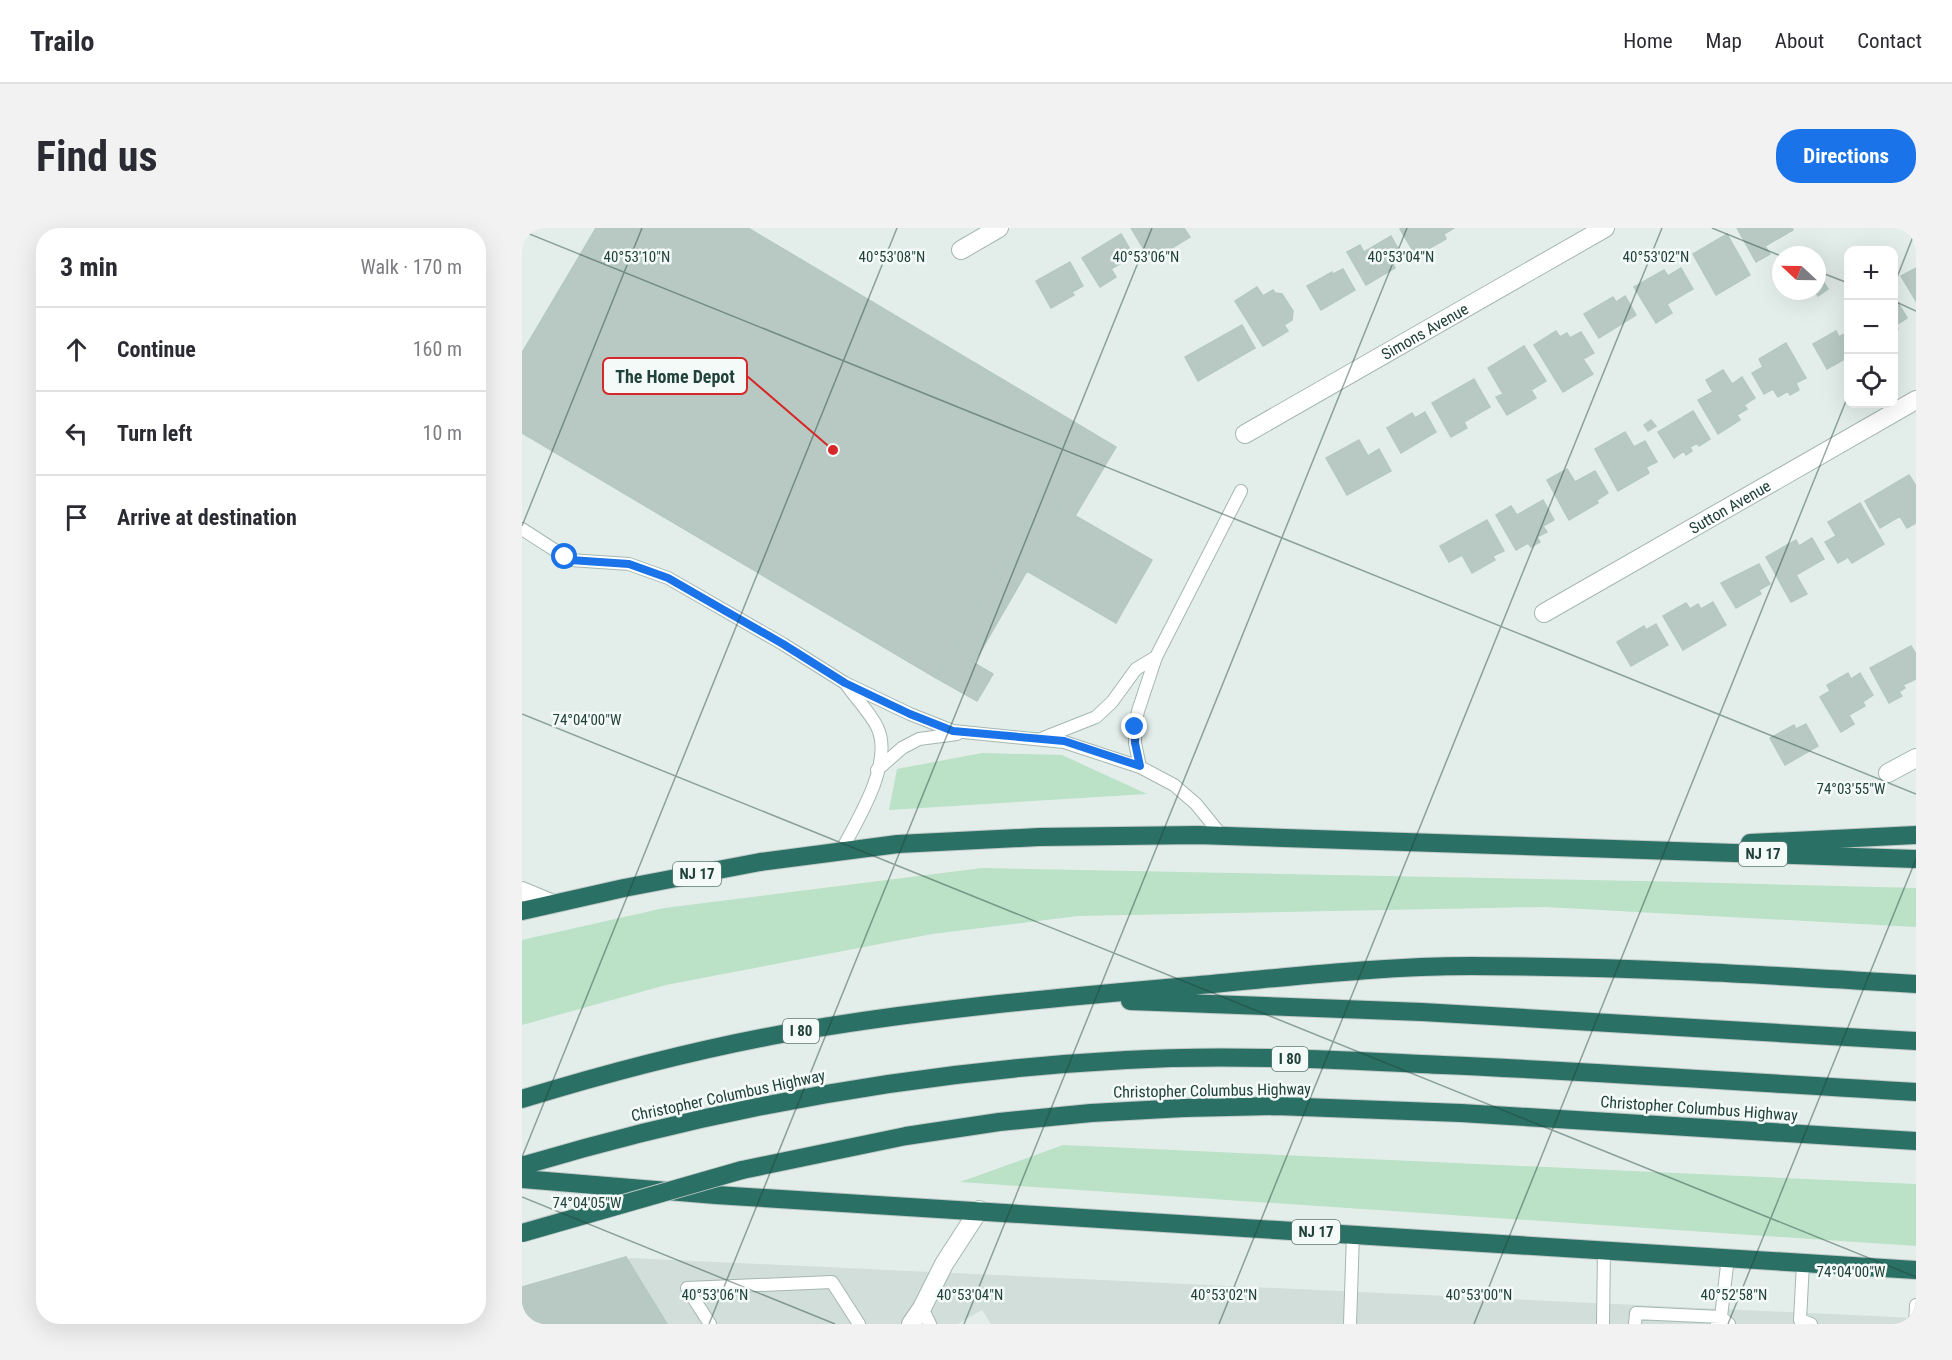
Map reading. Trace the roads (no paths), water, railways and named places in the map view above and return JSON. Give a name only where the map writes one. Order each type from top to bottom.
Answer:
[{"type":"highway","points":[[1609,849],[1916,835]]},
{"type":"highway","name":"NJ 17","points":[[522,911],[624,888],[760,862],[898,844],[1028,838],[1222,836],[1916,859]]},
{"type":"highway","name":"I 80","points":[[522,1099],[689,1054],[873,1019],[1051,998],[1420,967],[1600,968],[1916,984]]},
{"type":"highway","name":"I 80","points":[[1051,998],[1410,1012],[1916,1041]]},
{"type":"highway","name":"Christopher Columbus Highway","points":[[522,1166],[669,1126],[760,1105],[851,1089],[1036,1066],[1129,1060],[1279,1059],[1407,1063],[1916,1092]]},
{"type":"highway","name":"Christopher Columbus Highway","points":[[522,1233],[742,1170],[906,1136],[999,1122],[1091,1113],[1195,1107],[1276,1106],[1450,1112],[1916,1141]]},
{"type":"highway","name":"NJ 17","points":[[522,1179],[716,1195],[1916,1270]]},
{"type":"street","points":[[961,250],[999,228]]},
{"type":"street","name":"Simons Avenue","points":[[1245,434],[1605,228]]},
{"type":"street","name":"Sutton Avenue","points":[[1544,613],[1916,400]]},
{"type":"street","points":[[1888,773],[1916,758]]},
{"type":"street","points":[[522,891],[553,904]]},
{"type":"street","points":[[910,1324],[926,1316],[944,1264],[979,1210]]},
{"type":"lane","points":[[1140,766],[1135,743],[1135,727],[1156,657],[1241,491]]},
{"type":"lane","points":[[522,529],[570,560],[629,564],[668,578],[783,644],[845,683],[910,714],[953,731],[1064,741],[1140,766],[1174,785],[1196,804],[1222,836]]},
{"type":"lane","points":[[1039,739],[1096,717],[1112,702],[1136,669],[1156,657]]},
{"type":"lane","points":[[841,851],[874,787],[881,752],[879,730],[845,683]]},
{"type":"lane","points":[[878,770],[902,748],[919,739],[967,732]]},
{"type":"lane","points":[[1350,1324],[1353,1234]]},
{"type":"lane","points":[[1603,1324],[1604,1250]]},
{"type":"lane","points":[[1635,1324],[1636,1313],[1722,1322],[1728,1257]]},
{"type":"lane","points":[[1803,1263],[1800,1320],[1811,1324]]},
{"type":"lane","points":[[710,1324],[687,1288],[832,1282],[859,1324]]},
{"type":"lane","points":[[1914,1324],[1916,1305]]},
{"type":"place","name":"The Home Depot","points":[[833,450]]}]
